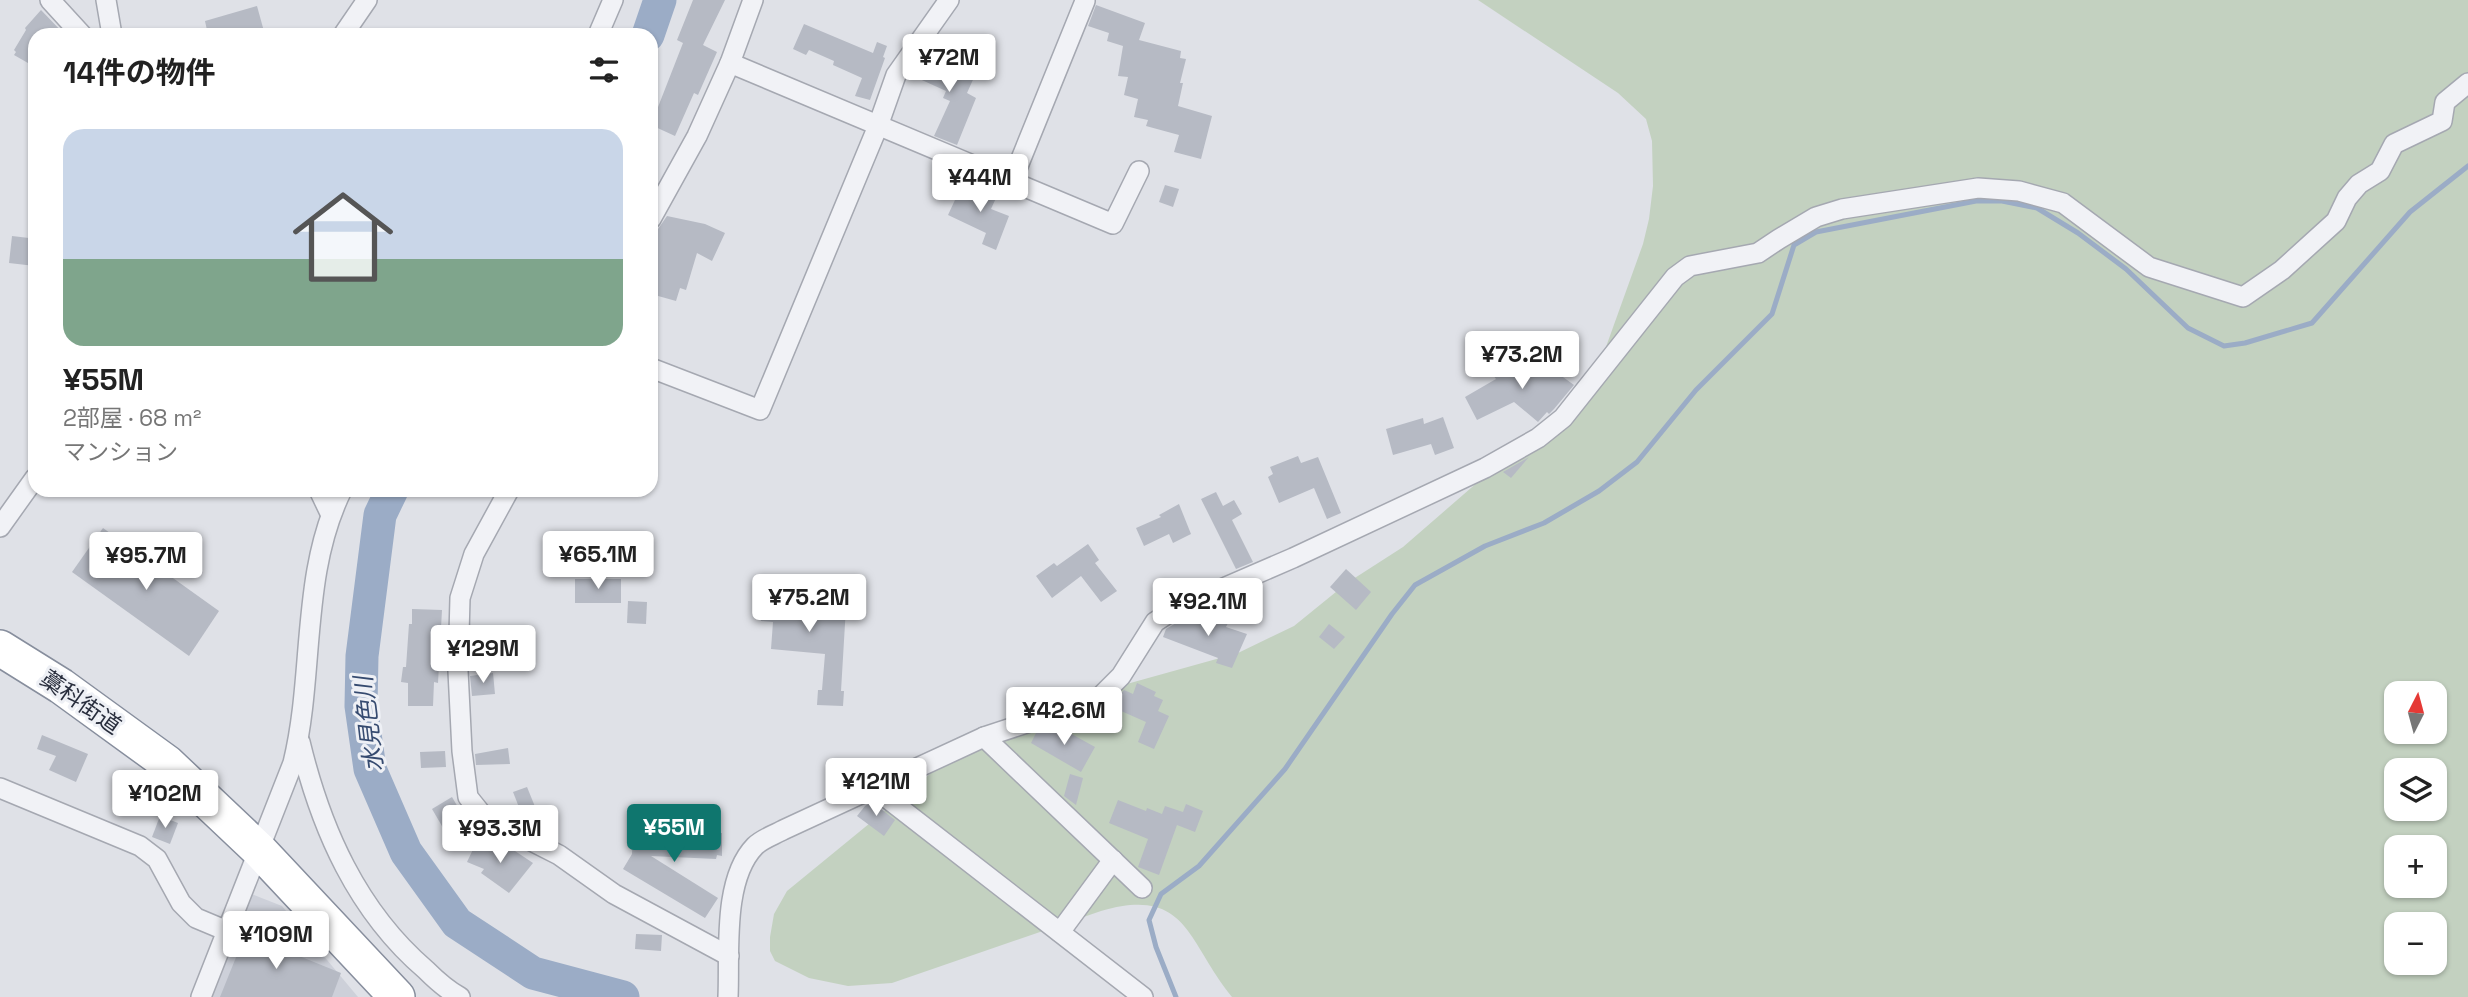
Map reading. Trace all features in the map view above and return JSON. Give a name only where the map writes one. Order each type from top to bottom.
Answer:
[{"type":"highway","name":"藁科街道","points":[[0,648],[61,686],[167,763],[259,850],[397,997]]},
{"type":"street","points":[[50,0],[76,28]]},
{"type":"street","points":[[106,0],[111,28]]},
{"type":"street","points":[[348,28],[368,0]]},
{"type":"street","points":[[601,28],[613,0]]},
{"type":"street","points":[[658,206],[697,136],[730,63],[754,0]]},
{"type":"street","points":[[658,371],[760,410],[878,126],[896,75],[950,0]]},
{"type":"street","points":[[1012,181],[1085,1]]},
{"type":"street","points":[[730,63],[1113,224],[1139,171]]},
{"type":"street","points":[[728,987],[733,894],[740,865],[756,844],[984,737],[1097,700],[1121,676],[1155,622],[1174,609],[1293,558],[1449,485],[1538,438],[1563,418],[1675,277],[1690,266],[1758,253],[1816,217],[1842,208],[1978,188],[2019,191],[2063,203],[2149,267],[2243,297],[2282,271],[2336,221],[2347,198],[2359,184],[2380,172],[2394,144],[2442,121],[2445,102],[2468,83]]},
{"type":"street","points":[[0,527],[28,488]]},
{"type":"street","points":[[323,497],[331,513]]},
{"type":"street","points":[[201,997],[293,763],[299,738],[312,595],[331,513],[339,497]]},
{"type":"street","points":[[505,497],[474,554],[460,598],[458,684],[461,751],[468,797],[484,817],[559,855],[614,894],[729,956]]},
{"type":"street","points":[[984,737],[1142,888]]},
{"type":"street","points":[[299,738],[311,789],[330,839],[368,907],[386,931],[415,961],[460,997]]},
{"type":"street","points":[[0,788],[140,846],[157,859],[181,903],[196,918],[228,931]]},
{"type":"street","points":[[874,788],[1143,997]]},
{"type":"street","points":[[1059,932],[1113,860]]},
{"type":"shaded area","points":[[249,893],[282,906],[358,997],[208,997]]},
{"type":"green space","points":[[1478,0],[2468,0],[2468,997],[1232,997],[1182,924],[1169,913],[1152,906],[1130,905],[1101,911],[892,983],[848,986],[809,978],[775,961],[770,951],[770,937],[774,914],[787,891],[980,733],[1037,709],[1238,653],[1294,626],[1347,583],[1403,547],[1577,396],[1602,358],[1643,244],[1653,186],[1652,141],[1646,119],[1618,93]]},
{"type":"building","points":[[693,0],[725,0],[703,45],[717,52],[698,95],[694,93],[675,136],[658,128],[658,107],[683,43],[677,40]]},
{"type":"building","points":[[1096,5],[1145,23],[1139,40],[1181,51],[1180,58],[1186,59],[1178,106],[1212,116],[1201,159],[1174,152],[1179,135],[1146,126],[1148,120],[1134,117],[1138,99],[1124,95],[1128,77],[1118,76],[1123,46],[1107,41],[1109,33],[1088,26]]},
{"type":"building","points":[[257,6],[263,28],[206,28],[205,21]]},
{"type":"building","points":[[41,10],[58,28],[28,28],[28,63],[14,55],[25,28]]},
{"type":"building","points":[[804,24],[873,53],[877,42],[887,46],[870,100],[855,96],[862,78],[809,50],[806,55],[793,49]]},
{"type":"building","points":[[928,52],[976,73],[967,93],[976,98],[957,145],[934,136],[950,101],[943,98],[946,91],[913,76]]},
{"type":"building","points":[[968,185],[996,198],[991,209],[1009,216],[996,250],[982,244],[986,233],[948,215],[961,187],[966,189]]},
{"type":"building","points":[[1165,185],[1179,189],[1173,207],[1159,202]]},
{"type":"building","points":[[667,216],[705,224],[725,233],[712,261],[697,253],[686,290],[680,288],[676,301],[658,296],[658,229]]},
{"type":"building","points":[[12,236],[28,238],[28,265],[9,263]]},
{"type":"building","points":[[1531,354],[1574,385],[1554,409],[1538,422],[1514,402],[1477,420],[1465,397],[1496,379],[1493,375],[1509,363],[1518,375]]},
{"type":"building","points":[[1443,417],[1454,448],[1435,455],[1431,444],[1393,455],[1386,429],[1423,418],[1424,424]]},
{"type":"building","points":[[1298,456],[1301,463],[1318,457],[1341,513],[1327,519],[1314,488],[1279,503],[1268,477],[1273,474],[1270,467]]},
{"type":"building","points":[[1529,457],[1511,478],[1503,472]]},
{"type":"building","points":[[1216,492],[1223,506],[1234,500],[1242,514],[1232,520],[1253,562],[1236,569],[1201,499]]},
{"type":"building","points":[[1179,504],[1191,534],[1173,543],[1169,534],[1144,546],[1136,528],[1161,517],[1159,515]]},
{"type":"building","points":[[103,528],[219,611],[189,656],[72,572]]},
{"type":"building","points":[[1088,544],[1099,560],[1095,563],[1117,591],[1101,602],[1081,576],[1052,598],[1036,576],[1054,563],[1057,566]]},
{"type":"building","points":[[1346,569],[1371,592],[1356,610],[1330,587]]},
{"type":"building","points":[[575,579],[621,579],[621,603],[575,603]]},
{"type":"building","points":[[774,581],[796,582],[795,596],[814,596],[814,606],[846,607],[841,691],[844,691],[843,706],[817,705],[818,690],[822,690],[825,654],[771,649],[773,622],[761,621],[760,614],[762,597],[773,598]]},
{"type":"building","points":[[628,601],[647,602],[646,624],[627,623]]},
{"type":"building","points":[[412,609],[442,610],[438,683],[434,682],[433,706],[408,706],[408,683],[401,682],[403,667],[406,667]]},
{"type":"building","points":[[1209,615],[1228,623],[1226,627],[1247,634],[1232,668],[1216,663],[1218,658],[1163,637],[1166,629],[1181,620],[1190,616],[1206,622]]},
{"type":"building","points":[[1329,624],[1345,637],[1334,649],[1319,637]]},
{"type":"building","points":[[493,673],[495,694],[472,696],[470,676]]},
{"type":"building","points":[[1137,683],[1156,692],[1154,696],[1163,700],[1158,711],[1169,716],[1154,749],[1138,742],[1146,722],[1112,707],[1124,690],[1133,694]]},
{"type":"building","points":[[1057,726],[1095,747],[1081,772],[1031,743],[1036,733]]},
{"type":"building","points":[[42,735],[88,754],[76,782],[49,770],[56,756],[37,749]]},
{"type":"building","points":[[508,748],[510,764],[476,765],[475,754]]},
{"type":"building","points":[[445,751],[446,767],[421,768],[420,752]]},
{"type":"building","points":[[1070,774],[1083,778],[1076,805],[1064,796]]},
{"type":"building","points":[[527,787],[538,814],[524,820],[513,792]]},
{"type":"building","points":[[452,797],[469,826],[449,838],[432,809]]},
{"type":"building","points":[[1118,800],[1162,814],[1165,806],[1183,812],[1186,804],[1203,811],[1195,832],[1177,825],[1159,875],[1138,867],[1148,839],[1109,823]]},
{"type":"building","points":[[872,802],[895,820],[884,836],[857,816]]},
{"type":"building","points":[[160,816],[178,823],[170,844],[152,837]]},
{"type":"building","points":[[633,830],[722,833],[722,856],[717,855],[716,859],[651,856],[718,898],[705,918],[623,869],[632,854]]},
{"type":"building","points":[[477,841],[496,851],[499,847],[506,852],[509,847],[533,863],[509,893],[481,873],[484,869],[467,862]]},
{"type":"building","points":[[259,918],[275,925],[267,943],[341,973],[332,997],[220,997],[245,935],[251,937]]},
{"type":"building","points":[[636,934],[662,935],[661,951],[635,949]]},
{"type":"waterway","name":"水見色川","points":[[650,28],[660,0]]},
{"type":"waterway","points":[[1176,997],[1156,947],[1149,920],[1161,894],[1199,866],[1285,769],[1415,585],[1485,546],[1544,523],[1599,491],[1637,462],[1696,390],[1772,314],[1794,245],[1816,232],[1976,201],[2002,201],[2037,208],[2078,233],[2126,269],[2188,328],[2224,346],[2245,343],[2312,323],[2410,212],[2468,166]]},
{"type":"waterway","name":"水見色川","points":[[389,497],[380,515],[362,656],[361,706],[370,769],[406,852],[457,923],[533,973],[623,997]]}]
